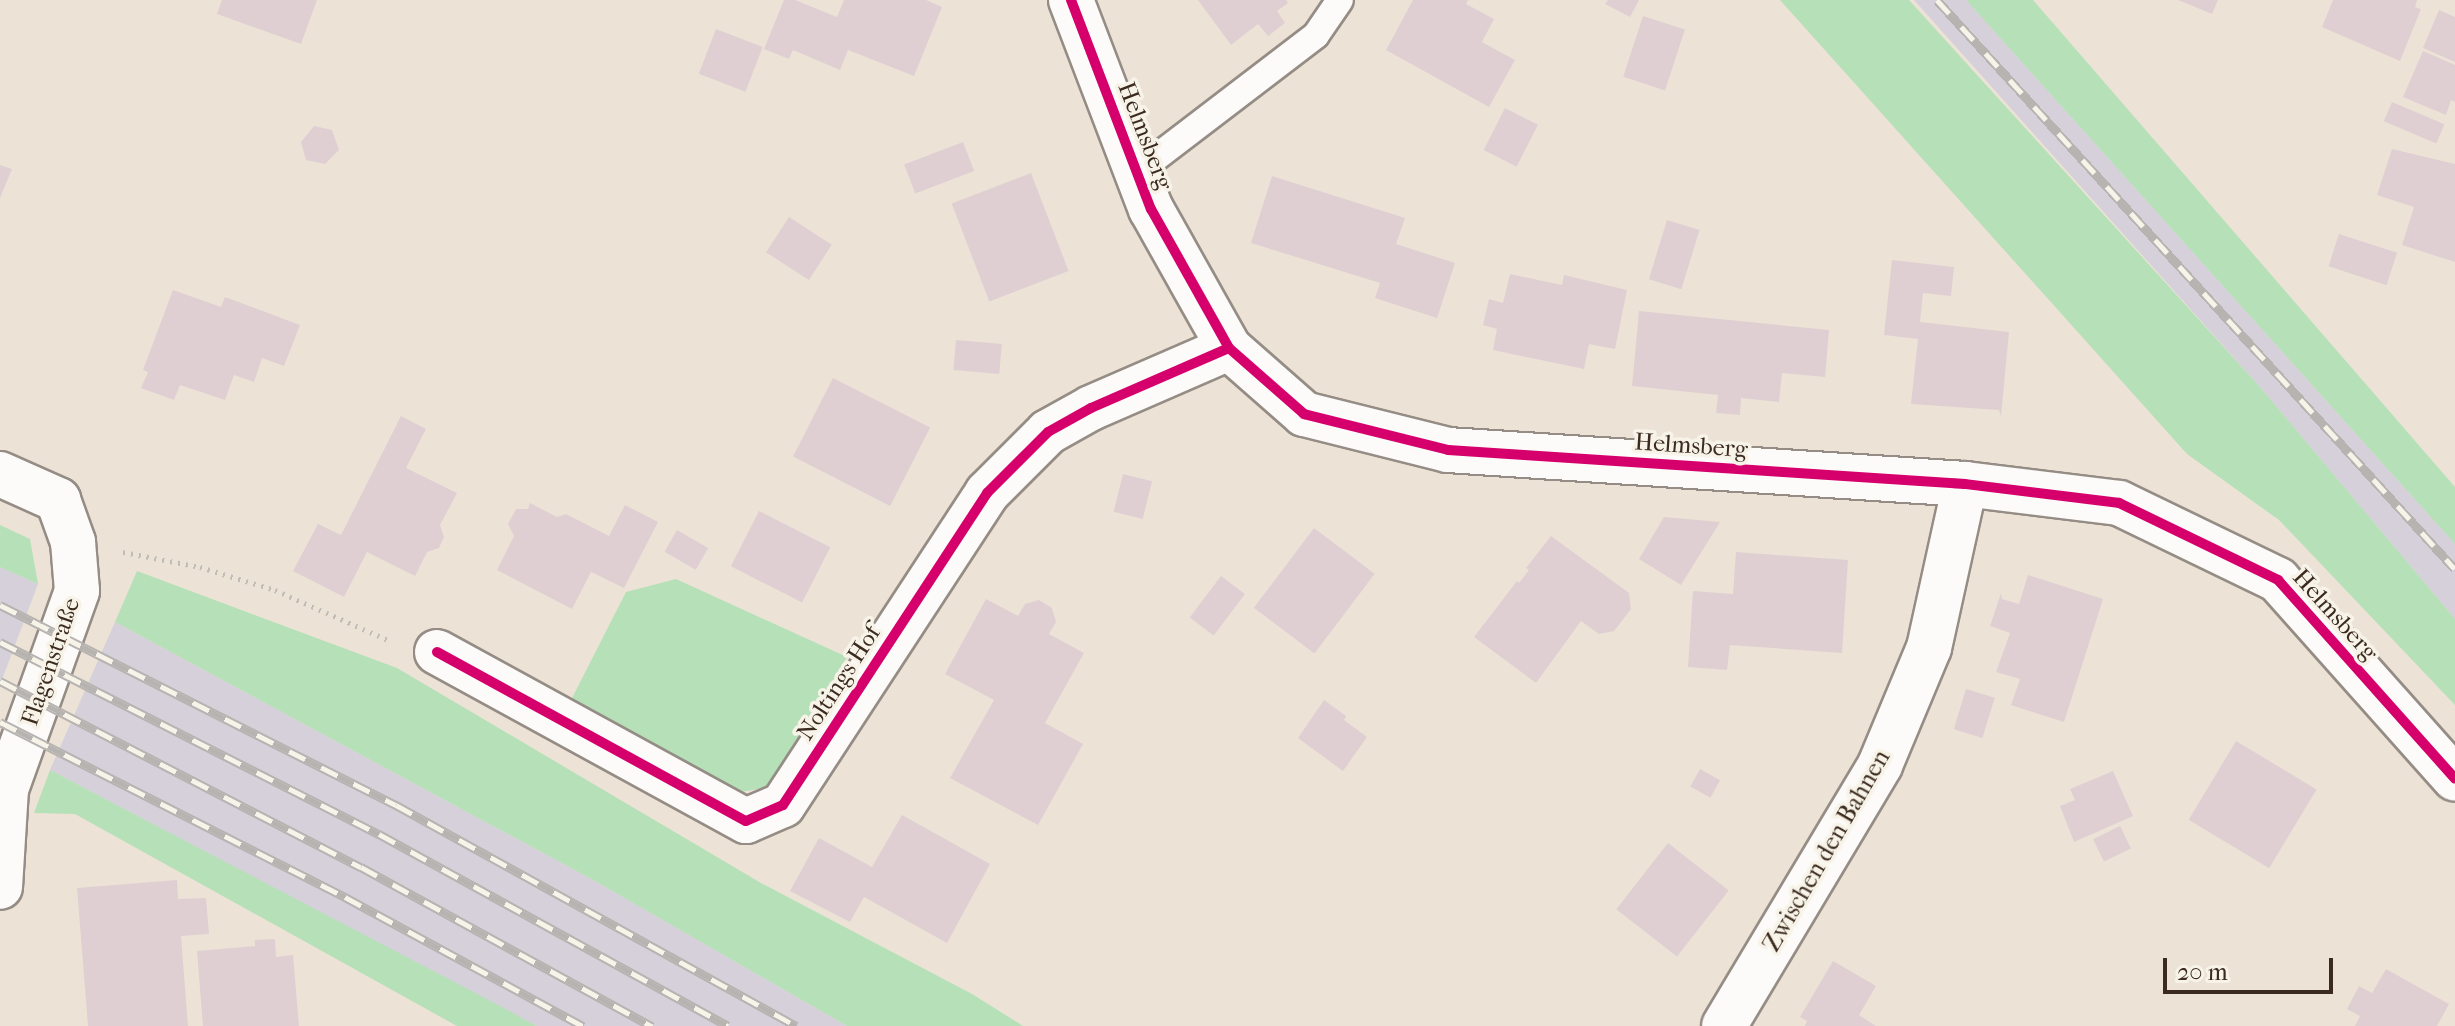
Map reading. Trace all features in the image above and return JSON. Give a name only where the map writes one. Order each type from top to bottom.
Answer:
[{"type":"street","name":"Helmsberg","points":[[1071,0],[1151,209],[1229,348],[1304,414],[1448,450],[1965,484],[2119,503],[2278,580],[2455,779]]},
{"type":"street","name":"Noltings Hof","points":[[437,652],[746,821],[783,805],[987,493],[1048,432],[1091,408],[1229,348]]},
{"type":"street","name":"Flagenstraße","points":[[0,474],[58,500],[73,542],[77,591],[6,789],[0,887]]},
{"type":"street","name":"Zwischen den Bahnen","points":[[1724,1026],[1880,765],[1929,648],[1965,484]]},
{"type":"lane","name":"Helmsberg","points":[[1137,172],[1316,35],[1340,0]]},
{"type":"path","points":[[73,542],[215,572],[275,590],[391,641]]},
{"type":"shaded area","points":[[1914,0],[1966,0],[2455,544],[2455,619],[2260,387]]},
{"type":"shaded area","points":[[0,567],[38,584],[0,685]]},
{"type":"shaded area","points":[[115,622],[595,881],[847,1026],[536,1026],[50,770]]},
{"type":"green space","points":[[1780,0],[1909,0],[2260,387],[2455,619],[2455,705],[2279,520],[2187,454]]},
{"type":"green space","points":[[1966,0],[2033,0],[2455,487],[2455,544]]},
{"type":"green space","points":[[0,525],[30,539],[38,584],[0,567]]},
{"type":"green space","points":[[137,571],[397,668],[761,883],[972,994],[1023,1026],[847,1026],[595,881],[115,622]]},
{"type":"green space","points":[[676,579],[847,657],[769,787],[729,794],[567,708],[626,592]]},
{"type":"green space","points":[[50,770],[536,1026],[457,1026],[75,814],[34,813]]},
{"type":"building","points":[[222,0],[317,0],[301,44],[217,14]]},
{"type":"building","points":[[784,0],[795,0],[837,17],[844,0],[926,0],[942,7],[914,76],[848,50],[840,70],[793,50],[789,59],[764,49]]},
{"type":"building","points":[[1198,0],[1286,0],[1288,3],[1277,11],[1285,23],[1268,36],[1258,24],[1231,45]]},
{"type":"building","points":[[1413,0],[1468,0],[1466,4],[1494,19],[1482,42],[1515,60],[1489,107],[1386,50]]},
{"type":"building","points":[[1608,0],[1639,0],[1630,17],[1605,4]]},
{"type":"building","points":[[2178,0],[2218,0],[2212,14]]},
{"type":"building","points":[[2333,0],[2417,0],[2415,7],[2421,9],[2400,61],[2322,27]]},
{"type":"building","points":[[2439,10],[2455,17],[2455,62],[2423,48]]},
{"type":"building","points":[[1643,16],[1685,30],[1665,90],[1623,77]]},
{"type":"building","points":[[716,29],[763,47],[745,92],[699,74]]},
{"type":"building","points":[[2423,51],[2455,65],[2455,102],[2451,100],[2446,115],[2403,97]]},
{"type":"building","points":[[2392,102],[2444,124],[2436,144],[2384,121]]},
{"type":"building","points":[[1505,108],[1538,125],[1517,167],[1484,150]]},
{"type":"building","points":[[314,126],[332,130],[339,150],[325,164],[306,160],[301,142]]},
{"type":"building","points":[[963,142],[974,171],[915,194],[904,165]]},
{"type":"building","points":[[2392,149],[2455,164],[2455,262],[2402,245],[2414,207],[2377,195]]},
{"type":"building","points":[[0,165],[12,169],[0,198]]},
{"type":"building","points":[[1031,173],[1069,271],[989,301],[952,203]]},
{"type":"building","points":[[1272,176],[1405,218],[1396,244],[1455,263],[1437,318],[1375,298],[1380,283],[1251,243]]},
{"type":"building","points":[[789,217],[832,245],[809,280],[766,252]]},
{"type":"building","points":[[1667,220],[1700,230],[1681,289],[1649,279]]},
{"type":"building","points":[[2339,234],[2397,253],[2387,285],[2328,266]]},
{"type":"building","points":[[1892,260],[1954,267],[1951,296],[1923,293],[1920,322],[2009,332],[2001,416],[1999,410],[1911,404],[1918,339],[1884,335]]},
{"type":"building","points":[[1510,274],[1562,285],[1564,275],[1627,290],[1615,349],[1589,344],[1584,369],[1493,350],[1497,329],[1483,325],[1489,299],[1503,303]]},
{"type":"building","points":[[173,290],[221,307],[225,297],[300,325],[284,366],[262,358],[254,382],[234,375],[225,400],[180,385],[174,400],[141,388],[148,372],[143,370]]},
{"type":"building","points":[[1639,311],[1829,330],[1825,377],[1782,373],[1779,402],[1741,398],[1740,415],[1716,413],[1718,395],[1632,386]]},
{"type":"building","points":[[956,340],[1002,344],[999,374],[953,370]]},
{"type":"building","points":[[833,378],[930,427],[890,506],[793,456]]},
{"type":"building","points":[[401,416],[426,429],[406,468],[457,493],[440,525],[444,537],[439,548],[427,552],[415,576],[367,552],[344,597],[293,571],[318,524],[341,535]]},
{"type":"building","points":[[1123,474],[1152,481],[1143,519],[1114,512]]},
{"type":"building","points":[[530,503],[557,517],[566,514],[609,536],[625,505],[658,522],[624,588],[591,572],[572,609],[497,570],[514,536],[508,524],[516,509],[528,509]]},
{"type":"building","points":[[759,511],[830,547],[802,603],[731,566]]},
{"type":"building","points":[[1664,517],[1720,522],[1681,585],[1639,559]]},
{"type":"building","points":[[1314,528],[1375,574],[1315,654],[1254,608]]},
{"type":"building","points":[[677,530],[708,548],[696,570],[664,552]]},
{"type":"building","points":[[1551,536],[1629,593],[1631,609],[1614,631],[1599,634],[1581,621],[1536,683],[1474,637],[1529,570],[1526,568]]},
{"type":"building","points":[[1736,552],[1848,560],[1842,653],[1730,645],[1727,670],[1688,667],[1693,591],[1733,594]]},
{"type":"building","points":[[2028,575],[2103,599],[2064,722],[2011,705],[2020,679],[1996,672],[2010,633],[1990,626],[2001,593],[2002,599],[2019,604]]},
{"type":"building","points":[[1221,576],[1245,594],[1214,636],[1190,618]]},
{"type":"building","points":[[986,599],[1018,616],[1025,604],[1039,600],[1052,608],[1056,622],[1049,634],[1084,653],[1045,723],[1083,744],[1038,825],[950,778],[994,700],[945,674]]},
{"type":"building","points":[[1966,689],[1995,698],[1982,738],[1954,729]]},
{"type":"building","points":[[1324,700],[1367,737],[1343,771],[1298,738]]},
{"type":"building","points":[[2236,741],[2317,789],[2269,868],[2189,820]]},
{"type":"building","points":[[1700,769],[1720,780],[1710,798],[1690,786]]},
{"type":"building","points":[[2113,771],[2133,816],[2074,842],[2060,806],[2075,800],[2070,789]]},
{"type":"building","points":[[902,815],[990,864],[947,943],[864,897],[850,922],[790,891],[819,838],[872,867]]},
{"type":"building","points":[[2120,826],[2131,848],[2104,862],[2093,839]]},
{"type":"building","points":[[1668,843],[1729,890],[1677,957],[1616,909]]},
{"type":"building","points":[[177,880],[178,899],[206,898],[209,934],[181,936],[188,1026],[88,1026],[77,888]]},
{"type":"building","points":[[275,939],[276,957],[293,955],[299,1026],[203,1026],[197,951],[255,946],[255,940]]},
{"type":"building","points":[[1833,961],[1876,986],[1859,1015],[1876,1026],[1805,1026],[1807,1021],[1800,1017]]},
{"type":"building","points":[[2386,969],[2449,1004],[2437,1026],[2355,1026],[2360,1016],[2347,1009],[2359,986],[2372,993]]},
{"type":"railway","points":[[1937,0],[2455,569]]},
{"type":"railway","points":[[0,605],[396,805],[796,1026]]},
{"type":"railway","points":[[0,642],[379,834],[728,1026]]},
{"type":"railway","points":[[0,681],[361,867],[652,1026]]},
{"type":"railway","points":[[0,722],[345,897],[583,1026]]},
{"type":"cycle path","points":[[1071,0],[1151,209],[1229,348],[1304,414],[1448,450],[1965,484],[2119,503],[2278,580],[2455,779]]},
{"type":"cycle path","points":[[437,652],[746,821],[783,805],[987,493],[1048,432],[1091,408],[1229,348]]}]
